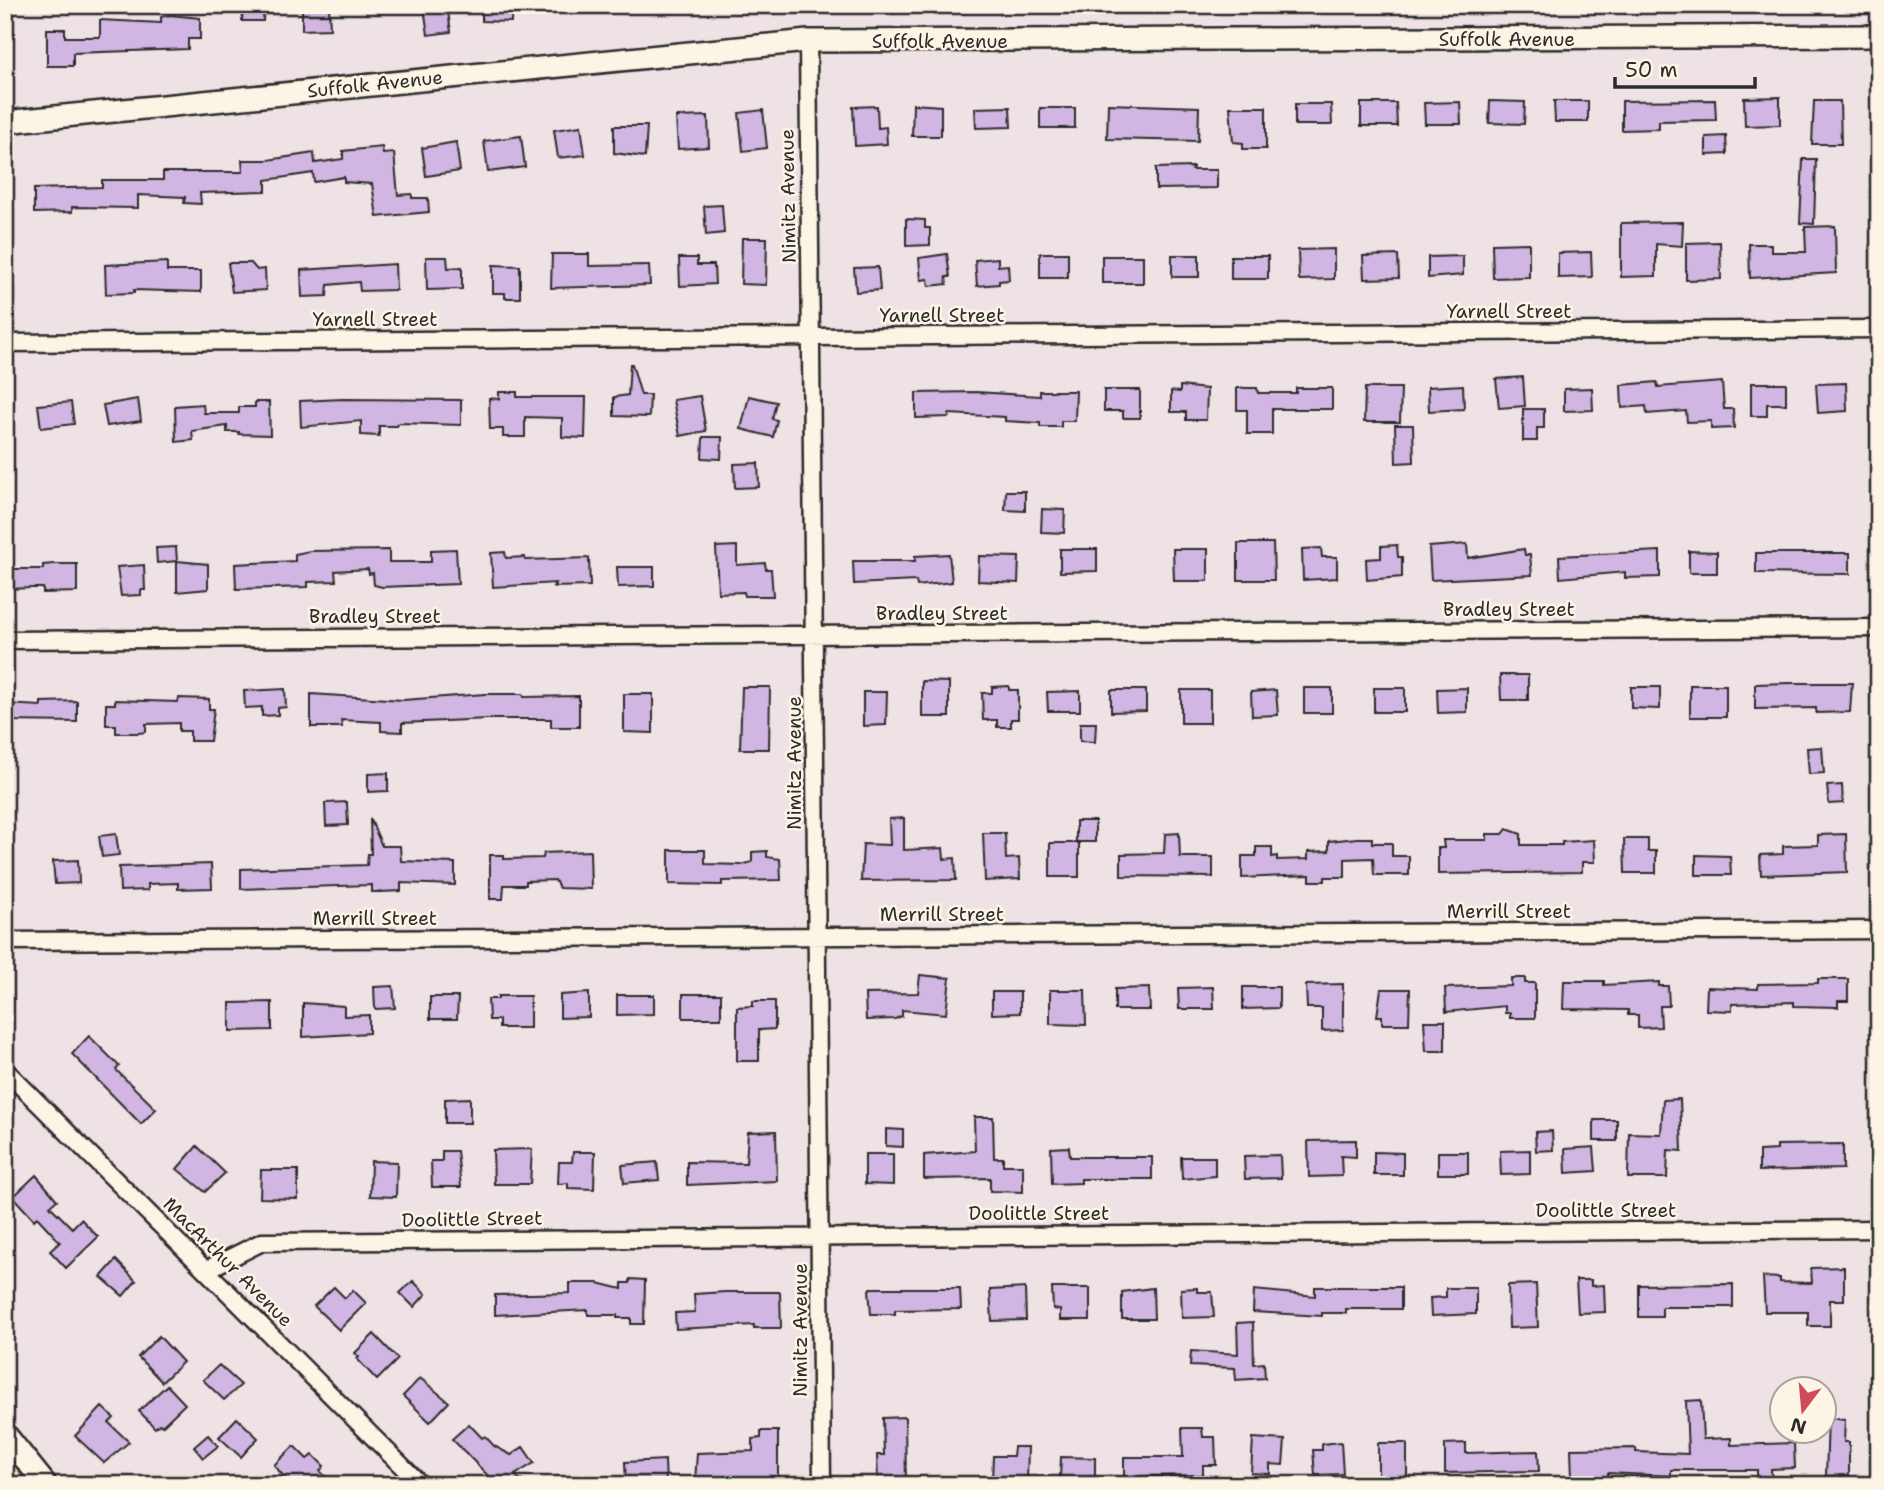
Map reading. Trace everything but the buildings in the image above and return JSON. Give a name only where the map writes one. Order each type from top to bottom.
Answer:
[{"type":"street","name":"Suffolk Avenue","points":[[5,122],[808,41],[1879,36]]},
{"type":"street","name":"Nimitz Avenue","points":[[808,41],[822,1485]]},
{"type":"street","name":"Yarnell Street","points":[[5,343],[1879,329]]},
{"type":"street","name":"Bradley Street","points":[[5,640],[1879,628]]},
{"type":"street","name":"Merrill Street","points":[[5,941],[1879,930]]},
{"type":"street","name":"MacArthur Avenue","points":[[5,1070],[421,1485]]},
{"type":"street","name":"Doolittle Street","points":[[206,1270],[262,1242],[1879,1229]]},
{"type":"street","points":[[5,1434],[46,1485]]}]
